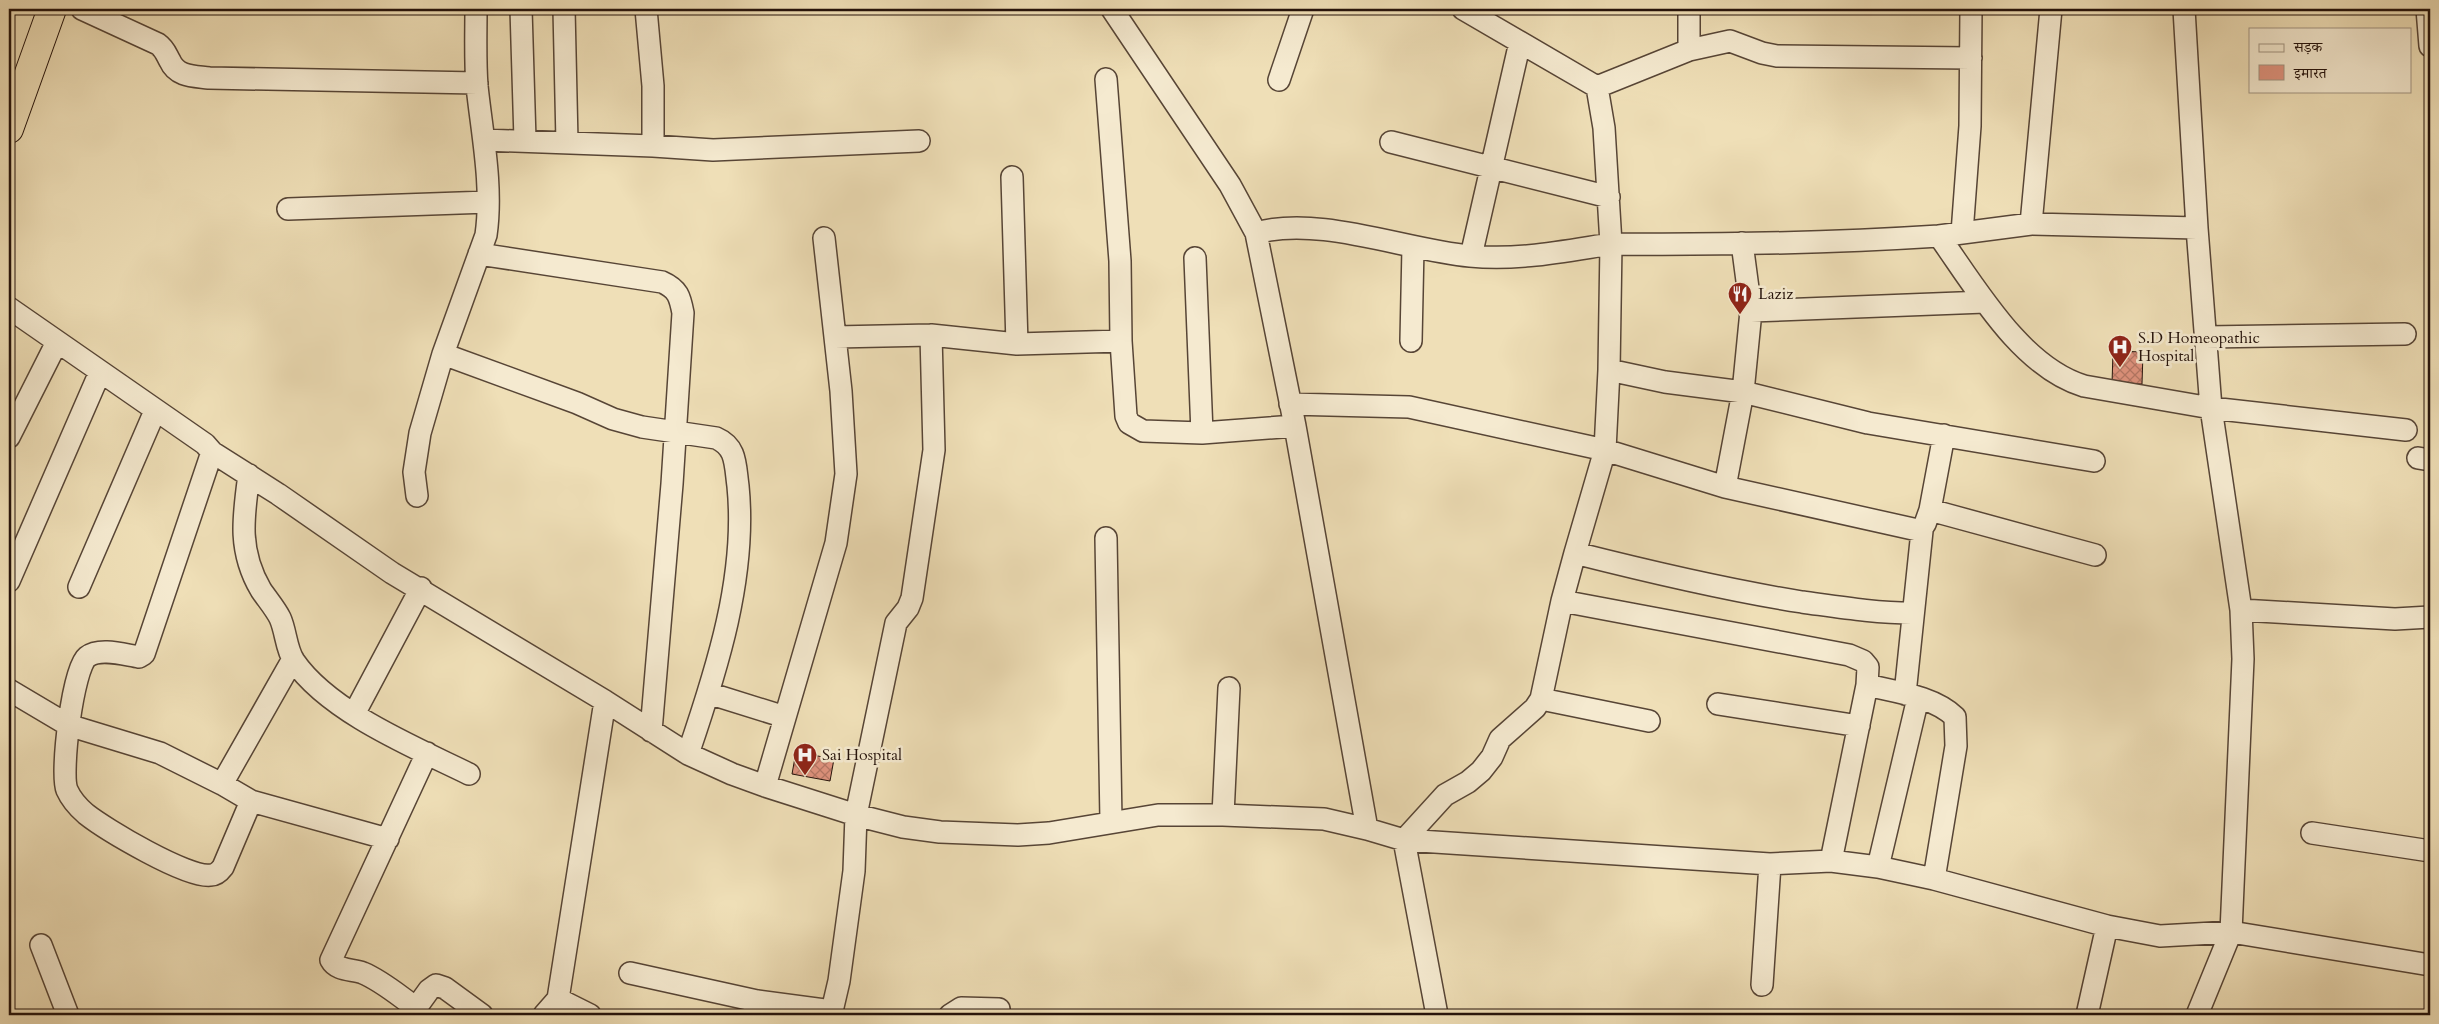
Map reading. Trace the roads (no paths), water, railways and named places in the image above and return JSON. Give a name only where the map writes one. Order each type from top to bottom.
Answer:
[{"type":"highway","points":[[9,129],[52,9]]},
{"type":"street","points":[[82,9],[158,44],[165,51],[173,68],[185,75],[209,78],[477,83]]},
{"type":"street","points":[[417,496],[414,472],[416,450],[443,354],[486,234],[488,202],[484,140],[477,83],[476,9]]},
{"type":"street","points":[[521,9],[525,140]]},
{"type":"street","points":[[564,9],[567,142]]},
{"type":"street","points":[[646,9],[653,86],[653,146]]},
{"type":"street","points":[[1112,9],[1230,184],[1256,233],[1295,426],[1367,829]]},
{"type":"street","points":[[1279,80],[1303,9]]},
{"type":"street","points":[[1463,9],[1597,87]]},
{"type":"street","points":[[1689,9],[1689,50]]},
{"type":"street","points":[[1962,233],[1970,126],[1971,9]]},
{"type":"street","points":[[2031,224],[2051,9]]},
{"type":"street","points":[[2184,9],[2197,228],[2211,408],[2240,610],[2243,659],[2232,932],[2197,1015]]},
{"type":"street","points":[[2427,9],[2430,46]]},
{"type":"street","points":[[1597,87],[1689,50],[1730,41],[1762,53],[1777,56],[1971,58]]},
{"type":"street","points":[[1471,256],[1520,42]]},
{"type":"street","points":[[1106,80],[1120,261],[1124,409],[1129,423],[1143,431],[1202,432],[1295,426]]},
{"type":"street","points":[[1404,840],[1446,795],[1468,782],[1481,771],[1492,757],[1500,739],[1535,708],[1541,699],[1574,553],[1605,450],[1610,370],[1610,197],[1604,128],[1597,87]]},
{"type":"street","points":[[484,140],[525,140],[713,150],[919,141]]},
{"type":"street","points":[[1391,142],[1610,197]]},
{"type":"street","points":[[1012,177],[1016,344]]},
{"type":"street","points":[[288,208],[488,202]]},
{"type":"street","points":[[1256,233],[1270,229],[1291,227],[1338,233],[1471,256],[1532,256],[1611,244],[1844,242],[1939,236],[2031,224],[2197,228]]},
{"type":"street","points":[[1939,236],[1985,302],[2033,358],[2050,372],[2066,381],[2084,386],[2211,408],[2406,430]]},
{"type":"street","points":[[765,786],[836,542],[846,474],[835,338],[824,238]]},
{"type":"street","points":[[1725,487],[1743,392],[1751,311],[1742,244]]},
{"type":"street","points":[[1411,341],[1413,247]]},
{"type":"street","points":[[479,254],[654,281],[676,289],[680,294],[683,313],[651,731]]},
{"type":"street","points":[[1195,258],[1202,432]]},
{"type":"street","points":[[1751,311],[1985,302]]},
{"type":"street","points":[[9,308],[204,444],[212,452],[249,475],[392,573],[420,588],[688,754],[732,774],[765,786],[856,815],[903,827],[1018,834],[1049,833],[1111,821],[1158,815],[1223,815],[1324,820],[1367,829],[1404,840],[1770,864],[1831,861],[1878,867],[1934,878],[2107,926],[2160,936],[2232,932],[2430,965]]},
{"type":"street","points":[[2206,337],[2405,334]]},
{"type":"street","points":[[835,338],[931,335],[1016,344],[1121,341]]},
{"type":"street","points":[[630,973],[757,1001],[830,1013],[839,981],[854,871],[856,815],[896,623],[908,608],[912,598],[934,450],[931,335]]},
{"type":"street","points":[[9,437],[57,342]]},
{"type":"street","points":[[443,354],[577,403],[613,419],[642,427],[675,431],[725,441],[734,455],[739,500],[738,553],[733,590],[708,693],[688,754]]},
{"type":"street","points":[[1610,370],[1665,382],[1743,392],[1868,423],[1944,434],[2094,461]]},
{"type":"street","points":[[9,580],[100,372]]},
{"type":"street","points":[[1290,404],[1409,407],[1605,450],[1725,487],[1922,531]]},
{"type":"street","points":[[80,587],[155,410]]},
{"type":"street","points":[[1878,867],[1911,696],[1912,614],[1922,531],[1930,510],[1944,434]]},
{"type":"street","points":[[212,452],[147,648],[139,657],[112,653],[92,654],[86,658],[80,668],[68,725],[65,780],[67,790],[75,803],[93,819],[134,844],[189,872],[210,876],[223,867],[251,801]]},
{"type":"street","points":[[249,475],[244,513],[244,548],[249,566],[261,590],[280,618],[293,659],[310,681],[354,714],[469,774]]},
{"type":"street","points":[[1930,510],[2095,555]]},
{"type":"street","points":[[1106,538],[1111,821]]},
{"type":"street","points":[[1574,553],[1657,574],[1767,596],[1855,610],[1912,614]]},
{"type":"street","points":[[354,714],[420,588]]},
{"type":"street","points":[[1562,601],[1857,657],[1868,667],[1867,684],[1859,726],[1831,861]]},
{"type":"street","points":[[2240,610],[2395,619],[2430,617]]},
{"type":"street","points":[[222,784],[293,659]]},
{"type":"street","points":[[1867,684],[1911,696],[1948,710],[1955,717],[1957,730],[1934,878]]},
{"type":"street","points":[[1223,815],[1229,688]]},
{"type":"street","points":[[9,690],[68,725],[160,753],[222,784],[251,801],[388,839]]},
{"type":"street","points":[[708,693],[785,717]]},
{"type":"street","points":[[1541,699],[1649,721]]},
{"type":"street","points":[[544,1015],[558,999],[605,702]]},
{"type":"street","points":[[1718,704],[1859,726]]},
{"type":"street","points":[[427,753],[331,960],[340,968],[360,972],[379,980],[413,1011],[429,990],[436,985],[445,988],[482,1015]]},
{"type":"street","points":[[2312,833],[2430,851]]},
{"type":"street","points":[[1404,840],[1437,1015]]},
{"type":"street","points":[[1762,985],[1770,864]]},
{"type":"street","points":[[2086,1015],[2107,926]]},
{"type":"street","points":[[41,945],[68,1015]]},
{"type":"street","points":[[558,999],[590,1015]]},
{"type":"street","points":[[950,1015],[961,1008],[999,1010]]},
{"type":"place","name":"Laziz","points":[[1740,315]]},
{"type":"place","name":"S.D Homeopathic Hospital","points":[[2120,368]]},
{"type":"place","name":"Sai Hospital","points":[[805,776]]}]
